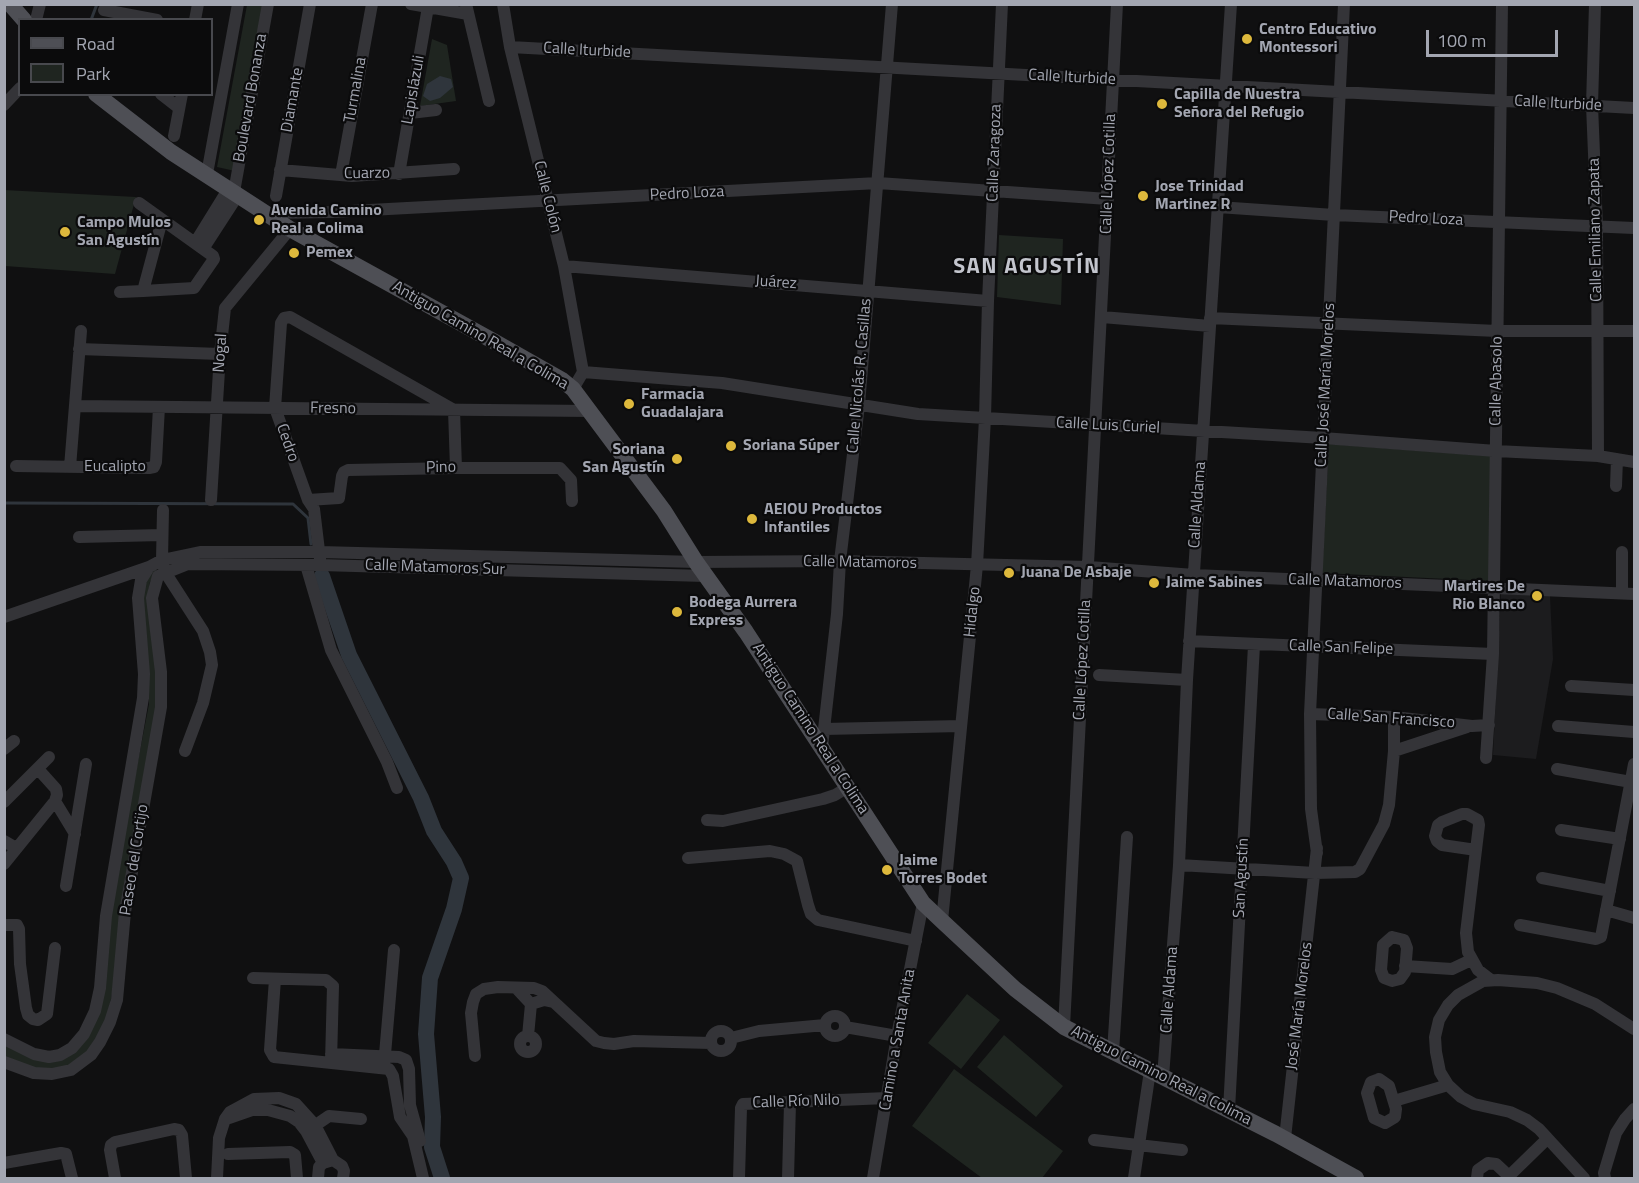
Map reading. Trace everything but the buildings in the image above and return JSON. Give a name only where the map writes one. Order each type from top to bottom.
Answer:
[{"type":"main road","points":[[10,4],[22,18]]},
{"type":"main road","name":"Antiguo Camino Real a Colima","points":[[99,96],[171,152],[290,229],[505,347],[562,380],[573,389],[664,511],[923,903],[1015,989],[1064,1027],[1285,1138],[1356,1179]]},
{"type":"street","name":"Boulevard Bonanza","points":[[207,174],[238,4]]},
{"type":"street","name":"Boulevard Bonanza","points":[[234,192],[268,4]]},
{"type":"street","name":"Diamante","points":[[276,196],[310,4]]},
{"type":"street","name":"Turmalina","points":[[341,176],[372,4]]},
{"type":"street","points":[[411,4],[467,9],[489,100]]},
{"type":"street","name":"Calle Colón","points":[[502,4],[510,47],[564,266],[582,372]]},
{"type":"street","name":"Calle Nicolás R. Casillas","points":[[822,747],[837,614],[840,561],[859,405],[892,4]]},
{"type":"street","name":"Calle Zaragoza","points":[[988,301],[1002,4]]},
{"type":"street","name":"Calle López Cotilla","points":[[1064,1027],[1096,425],[1104,317],[1117,4]]},
{"type":"street","name":"Calle Aldama","points":[[1134,1179],[1138,1144],[1157,1074],[1179,865],[1189,641],[1231,4]]},
{"type":"street","name":"Calle José María Morelos","points":[[1315,873],[1318,812],[1311,766],[1310,714],[1344,4]]},
{"type":"street","name":"Calle Abasolo","points":[[1486,758],[1493,654],[1502,4]]},
{"type":"street","name":"Calle Emiliano Zapata","points":[[1595,4],[1592,105],[1597,227],[1598,456]]},
{"type":"street","name":"Lapislázuli","points":[[399,174],[428,7]]},
{"type":"street","points":[[104,10],[135,18]]},
{"type":"street","name":"Calle Iturbide","points":[[510,47],[1635,108]]},
{"type":"street","points":[[4,105],[18,90]]},
{"type":"street","points":[[164,96],[179,108]]},
{"type":"street","points":[[174,136],[182,96]]},
{"type":"street","points":[[410,113],[436,110]]},
{"type":"street","name":"Cuarzo","points":[[280,170],[341,176],[454,169]]},
{"type":"street","name":"Pedro Loza","points":[[267,213],[332,212],[878,183],[1108,199]]},
{"type":"street","points":[[199,246],[234,192]]},
{"type":"street","points":[[120,292],[196,286],[214,261],[213,256],[139,203]]},
{"type":"street","name":"Pedro Loza","points":[[1218,207],[1334,215],[1635,228]]},
{"type":"street","points":[[143,291],[162,220]]},
{"type":"street","name":"Nogal","points":[[212,500],[220,354],[225,308],[290,229]]},
{"type":"street","name":"Juárez","points":[[564,266],[988,301]]},
{"type":"street","name":"Hidalgo","points":[[942,921],[977,565],[986,418],[988,301]]},
{"type":"street","points":[[1104,317],[1497,332],[1635,331]]},
{"type":"street","name":"Cedro","points":[[320,565],[314,509],[308,500],[275,408],[281,323],[284,318],[290,318],[454,410]]},
{"type":"street","points":[[69,467],[81,331]]},
{"type":"street","points":[[79,350],[220,354]]},
{"type":"street","points":[[573,389],[582,372]]},
{"type":"street","name":"Calle Luis Curiel","points":[[582,372],[722,383],[918,414],[1598,456],[1635,462]]},
{"type":"street","name":"Fresno","points":[[75,406],[591,411]]},
{"type":"street","name":"Eucalipto","points":[[16,466],[149,468],[154,466],[159,407]]},
{"type":"street","points":[[454,410],[456,468]]},
{"type":"street","points":[[1616,486],[1617,459]]},
{"type":"street","name":"Pino","points":[[308,500],[339,498],[342,476],[348,470],[560,468],[571,480],[572,501]]},
{"type":"street","points":[[163,510],[164,566],[203,631],[212,665],[203,703],[185,750]]},
{"type":"street","points":[[79,537],[162,536]]},
{"type":"street","name":"Calle Matamoros Sur","points":[[164,566],[200,552],[320,552],[555,557],[701,569]]},
{"type":"street","points":[[1622,552],[1628,594]]},
{"type":"street","points":[[555,557],[555,572]]},
{"type":"street","name":"Calle Matamoros","points":[[701,569],[840,561],[1089,567],[1194,575],[1628,594]]},
{"type":"street","name":"Calle Matamoros Sur","points":[[164,566],[188,564],[320,565],[555,572],[701,569]]},
{"type":"street","points":[[306,565],[331,650],[387,762],[397,788]]},
{"type":"street","points":[[4,617],[149,567],[164,566]]},
{"type":"street","name":"Paseo del Cortijo","points":[[4,1062],[34,1073],[52,1074],[71,1070],[91,1055],[110,1022],[117,1000],[125,912],[161,707],[161,672],[152,598],[158,576],[164,566]]},
{"type":"street","name":"Paseo del Cortijo","points":[[4,1039],[34,1054],[49,1057],[60,1054],[72,1048],[84,1034],[95,1011],[100,988],[106,916],[144,692],[138,598],[141,580],[149,567]]},
{"type":"street","name":"Calle San Felipe","points":[[1189,641],[1493,654]]},
{"type":"street","name":"San Agustín","points":[[1229,1110],[1254,645]]},
{"type":"street","points":[[1099,675],[1187,680]]},
{"type":"street","points":[[1571,686],[1635,690]]},
{"type":"street","name":"Calle San Francisco","points":[[1310,714],[1394,717],[1472,726],[1489,725]]},
{"type":"street","points":[[1179,865],[1315,873],[1355,872],[1360,869],[1384,824],[1389,805],[1394,751],[1394,717]]},
{"type":"street","points":[[824,729],[961,726]]},
{"type":"street","name":"Calle San Francisco","points":[[1394,751],[1472,726]]},
{"type":"street","points":[[1558,726],[1635,732]]},
{"type":"street","points":[[4,802],[49,757]]},
{"type":"street","points":[[66,886],[86,764]]},
{"type":"street","points":[[1520,925],[1598,939],[1602,935],[1635,764]]},
{"type":"street","points":[[4,864],[55,801],[56,789],[39,768]]},
{"type":"street","points":[[1557,769],[1632,786]]},
{"type":"street","points":[[707,820],[723,821],[823,799],[848,787]]},
{"type":"street","points":[[55,801],[75,834]]},
{"type":"street","points":[[1561,830],[1620,839]]},
{"type":"street","points":[[1113,1052],[1127,837]]},
{"type":"street","points":[[4,841],[16,848]]},
{"type":"street","points":[[1476,850],[1466,933],[1467,952],[1478,970],[1491,981]]},
{"type":"street","points":[[688,858],[770,851],[784,854],[797,861],[811,914],[818,920],[916,941]]},
{"type":"street","name":"José María Morelos","points":[[1285,1138],[1315,873]]},
{"type":"street","points":[[1542,878],[1610,891]]},
{"type":"street","name":"Camino a Santa Anita","points":[[873,1179],[897,1036],[923,903]]},
{"type":"street","points":[[1606,910],[1635,918]]},
{"type":"street","points":[[4,925],[17,925],[19,929],[20,964],[26,1008],[28,1015],[38,1020],[47,1014],[55,948]]},
{"type":"street","points":[[394,950],[385,1063],[393,1076],[399,1117],[413,1136],[423,1179]]},
{"type":"street","points":[[1406,966],[1452,969],[1471,960]]},
{"type":"street","points":[[253,978],[326,980],[333,986],[331,1058]]},
{"type":"street","points":[[275,979],[270,1050],[274,1057],[331,1058],[385,1063],[399,1057],[406,1060],[409,1069],[410,1105],[429,1179]]},
{"type":"street","points":[[1584,1179],[1527,1120],[1510,1112],[1474,1104],[1448,1085],[1440,1072],[1436,1052],[1435,1037],[1439,1020],[1448,1005],[1458,995],[1483,981],[1537,983],[1557,988],[1594,1004],[1635,1029]]},
{"type":"street","points":[[475,1056],[471,1013],[476,994],[484,989],[498,987],[534,988],[542,991],[596,1041],[604,1043],[634,1041],[711,1043],[713,1035],[720,1031],[727,1032],[731,1038],[759,1031],[825,1025],[830,1017],[837,1016],[843,1020],[845,1027],[897,1036]]},
{"type":"street","points":[[517,989],[531,1004],[528,1036]]},
{"type":"street","points":[[531,1004],[544,1000],[553,1002]]},
{"type":"street","points":[[1394,1101],[1448,1085]]},
{"type":"street","points":[[217,1179],[219,1138],[225,1119],[230,1112],[254,1099],[279,1098],[296,1104],[328,1162],[342,1166],[344,1179]]},
{"type":"street","name":"Calle Río Nilo","points":[[738,1179],[743,1104],[887,1098]]},
{"type":"street","points":[[788,1179],[790,1103]]},
{"type":"street","points":[[1605,1179],[1604,1173],[1616,1133],[1635,1109]]},
{"type":"street","points":[[311,1128],[330,1116],[361,1119]]},
{"type":"street","points":[[116,1179],[111,1145],[174,1129],[179,1130],[182,1135],[186,1179]]},
{"type":"street","points":[[1477,1179],[1478,1170],[1488,1162],[1496,1164],[1510,1177],[1547,1139]]},
{"type":"street","points":[[1094,1140],[1182,1150]]},
{"type":"street","points":[[228,1154],[290,1152],[295,1155],[297,1179]]},
{"type":"street","points":[[4,1163],[66,1154],[72,1179]]},
{"type":"street","points":[[1609,1161],[1613,1179]]},
{"type":"street","points":[[318,1179],[317,1172],[328,1162]]},
{"type":"shaded area","points":[[440,76],[451,79],[453,87],[440,98],[430,101],[423,96],[427,84]]},
{"type":"shaded area","points":[[1501,593],[1550,596],[1553,659],[1536,759],[1493,755]]},
{"type":"green space","points":[[247,5],[265,5],[235,171],[217,167]]},
{"type":"green space","points":[[432,39],[447,45],[456,101],[420,106]]},
{"type":"green space","name":"Campo Mulos San Agustín","points":[[4,190],[136,197],[115,274],[5,266]]},
{"type":"green space","points":[[999,235],[1063,239],[1061,305],[997,297]]},
{"type":"green space","points":[[1329,444],[1491,456],[1490,581],[1322,573]]},
{"type":"green space","points":[[157,569],[150,582],[147,597],[157,673],[157,706],[106,1024],[89,1052],[70,1066],[53,1071],[33,1070],[5,1058],[5,1044],[33,1059],[84,1042],[149,704],[149,675],[140,597],[149,571]]},
{"type":"green space","points":[[967,994],[1000,1020],[961,1069],[928,1043]]},
{"type":"green space","points":[[1004,1035],[1063,1086],[1036,1117],[977,1067]]},
{"type":"green space","points":[[954,1069],[1063,1151],[1042,1178],[982,1178],[912,1126]]},
{"type":"waterway","points":[[92,18],[97,4]]},
{"type":"waterway","points":[[4,503],[293,504],[308,518],[311,544]]},
{"type":"waterway","points":[[320,572],[322,576]]},
{"type":"waterway","points":[[322,576],[349,655],[421,798],[434,831],[454,862],[461,878],[454,909],[430,978],[426,1034],[433,1117],[432,1147],[442,1178]]},
{"type":"place","name":"Centro Educativo Montessori","points":[[1247,39]]},
{"type":"place","name":"Capilla de Nuestra Señora del Refugio","points":[[1162,104]]},
{"type":"place","name":"Jose Trinidad Martinez R","points":[[1143,196]]},
{"type":"place","name":"Avenida Camino Real a Colima","points":[[259,220]]},
{"type":"place","name":"Campo Mulos San Agustín","points":[[65,232]]},
{"type":"place","name":"Pemex","points":[[294,253]]},
{"type":"place","name":"Farmacia Guadalajara","points":[[629,404]]},
{"type":"place","name":"Soriana Súper","points":[[731,446]]},
{"type":"place","name":"Soriana San Agustín","points":[[677,459]]},
{"type":"place","name":"AEIOU Productos Infantiles","points":[[752,519]]},
{"type":"place","name":"Juana De Asbaje","points":[[1009,573]]},
{"type":"place","name":"Jaime Sabines","points":[[1154,583]]},
{"type":"place","name":"Martires De Rio Blanco","points":[[1537,596]]},
{"type":"place","name":"Bodega Aurrera Express","points":[[677,612]]},
{"type":"place","name":"Jaime Torres Bodet","points":[[887,870]]},
{"type":"district","name":"SAN AGUSTÍN","points":[[1027,268]]}]
